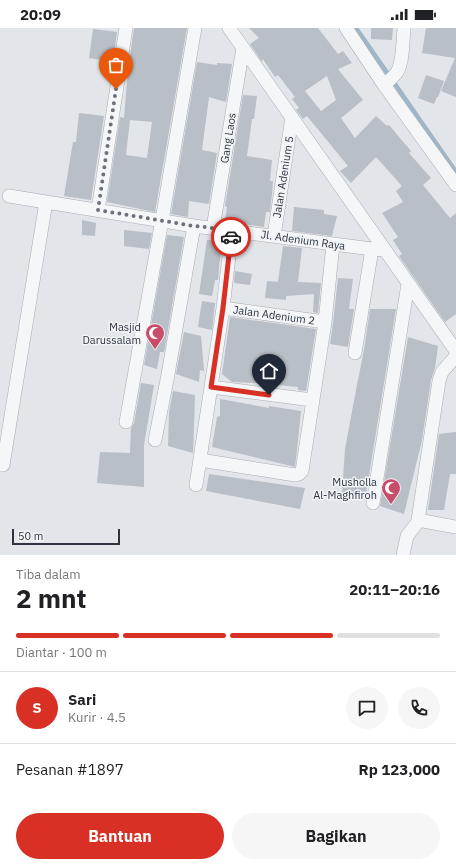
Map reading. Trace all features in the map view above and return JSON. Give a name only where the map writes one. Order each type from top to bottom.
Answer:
[{"type":"street","points":[[98,210],[126,28]]},
{"type":"street","points":[[126,422],[195,28]]},
{"type":"street","points":[[229,28],[292,117],[378,249],[408,284],[456,351]]},
{"type":"street","points":[[346,28],[390,79],[456,185]]},
{"type":"street","points":[[390,79],[399,69],[404,28]]},
{"type":"street","name":"Gang Laos","points":[[213,228],[243,48]]},
{"type":"street","name":"Jalan Adenium 5","points":[[274,236],[292,117]]},
{"type":"street","name":"Jl. Adenium Raya","points":[[9,196],[194,226],[378,249]]},
{"type":"street","points":[[3,465],[46,202]]},
{"type":"street","points":[[155,440],[194,226]]},
{"type":"street","points":[[196,485],[223,308],[232,230]]},
{"type":"street","points":[[200,460],[295,475],[299,474],[302,469],[325,322],[333,244]]},
{"type":"street","points":[[355,353],[378,249]]},
{"type":"street","points":[[373,502],[408,284]]},
{"type":"street","name":"Jalan Adenium 2","points":[[223,308],[325,322]]},
{"type":"street","points":[[403,555],[413,527],[438,382],[442,372],[456,356]]},
{"type":"street","points":[[211,387],[312,400]]},
{"type":"street","points":[[413,527],[456,527]]},
{"type":"building","points":[[134,28],[187,28],[155,212],[107,202],[120,117],[124,118],[128,70]],"holes":[[[130,120],[152,122],[147,158],[126,155]]]},
{"type":"building","points":[[249,28],[318,28],[338,54],[343,51],[352,63],[338,69],[363,100],[341,118],[355,138],[376,116],[387,126],[389,125],[411,151],[409,153],[431,178],[423,185],[450,218],[456,213],[456,314],[445,322],[399,256],[402,254],[393,240],[398,237],[382,213],[403,202],[396,191],[402,186],[376,157],[351,183],[340,171],[348,166],[307,116],[303,119],[296,110],[299,108],[292,99],[295,97],[278,75],[275,77],[263,59],[262,62],[250,44],[259,38]],"holes":[[[327,76],[336,100],[321,111],[305,91]]]},
{"type":"building","points":[[371,28],[393,28],[392,40],[371,39]]},
{"type":"building","points":[[426,28],[456,28],[456,97],[441,91],[455,58],[422,53]]},
{"type":"building","points":[[93,29],[117,32],[113,62],[89,58]]},
{"type":"building","points":[[197,62],[217,65],[217,63],[232,64],[226,102],[209,97],[202,150],[217,153],[209,204],[189,201],[188,217],[171,214]]},
{"type":"building","points":[[426,75],[444,81],[434,104],[418,98]]},
{"type":"building","points":[[243,95],[257,96],[247,156],[272,160],[270,181],[273,181],[270,212],[266,212],[264,227],[225,222],[227,207],[225,206]]},
{"type":"building","points":[[79,113],[104,116],[91,200],[64,196],[73,142],[76,142]]},
{"type":"building","points":[[294,207],[324,210],[324,214],[337,216],[332,236],[292,231]]},
{"type":"building","points":[[82,220],[96,223],[95,236],[82,235]]},
{"type":"building","points":[[124,230],[152,233],[149,249],[124,246]]},
{"type":"building","points":[[167,235],[184,237],[164,352],[160,352],[157,369],[144,365]]},
{"type":"building","points":[[207,240],[222,241],[218,280],[215,280],[212,296],[199,294]]},
{"type":"building","points":[[283,246],[302,248],[298,282],[321,283],[318,313],[313,312],[314,294],[286,296],[286,300],[265,298],[267,281],[278,282]]},
{"type":"building","points":[[235,271],[252,274],[250,285],[234,283]]},
{"type":"building","points":[[338,278],[353,279],[349,309],[354,309],[348,347],[330,344]]},
{"type":"building","points":[[202,301],[215,303],[212,330],[198,327]]},
{"type":"building","points":[[370,309],[396,309],[366,494],[342,494],[345,449],[364,350]]},
{"type":"building","points":[[230,317],[316,329],[306,391],[298,390],[298,387],[232,382],[222,374]]},
{"type":"building","points":[[184,332],[201,336],[204,371],[200,370],[199,382],[176,374]]},
{"type":"building","points":[[408,337],[438,346],[422,440],[404,514],[380,506]]},
{"type":"building","points":[[141,383],[154,385],[144,445],[144,487],[97,483],[100,452],[130,453],[131,428],[134,423]]},
{"type":"building","points":[[173,391],[195,395],[193,453],[168,446],[169,412]]},
{"type":"building","points":[[220,399],[269,408],[269,406],[301,411],[295,467],[212,447],[217,417],[220,416]]},
{"type":"building","points":[[456,432],[456,474],[450,474],[444,510],[428,510],[439,434]]},
{"type":"building","points":[[209,474],[305,488],[300,509],[206,491]]},
{"type":"waterway","points":[[356,28],[456,172]]},
{"type":"way so far","points":[[116,89],[98,210],[194,226],[232,230],[231,237]]},
{"type":"place","name":"Masjid Darussalam","points":[[155,350]]},
{"type":"place","name":"Musholla Al-Maghfiroh","points":[[391,505]]},
{"type":"route","points":[[231,237],[223,308],[211,387],[269,395]]}]
